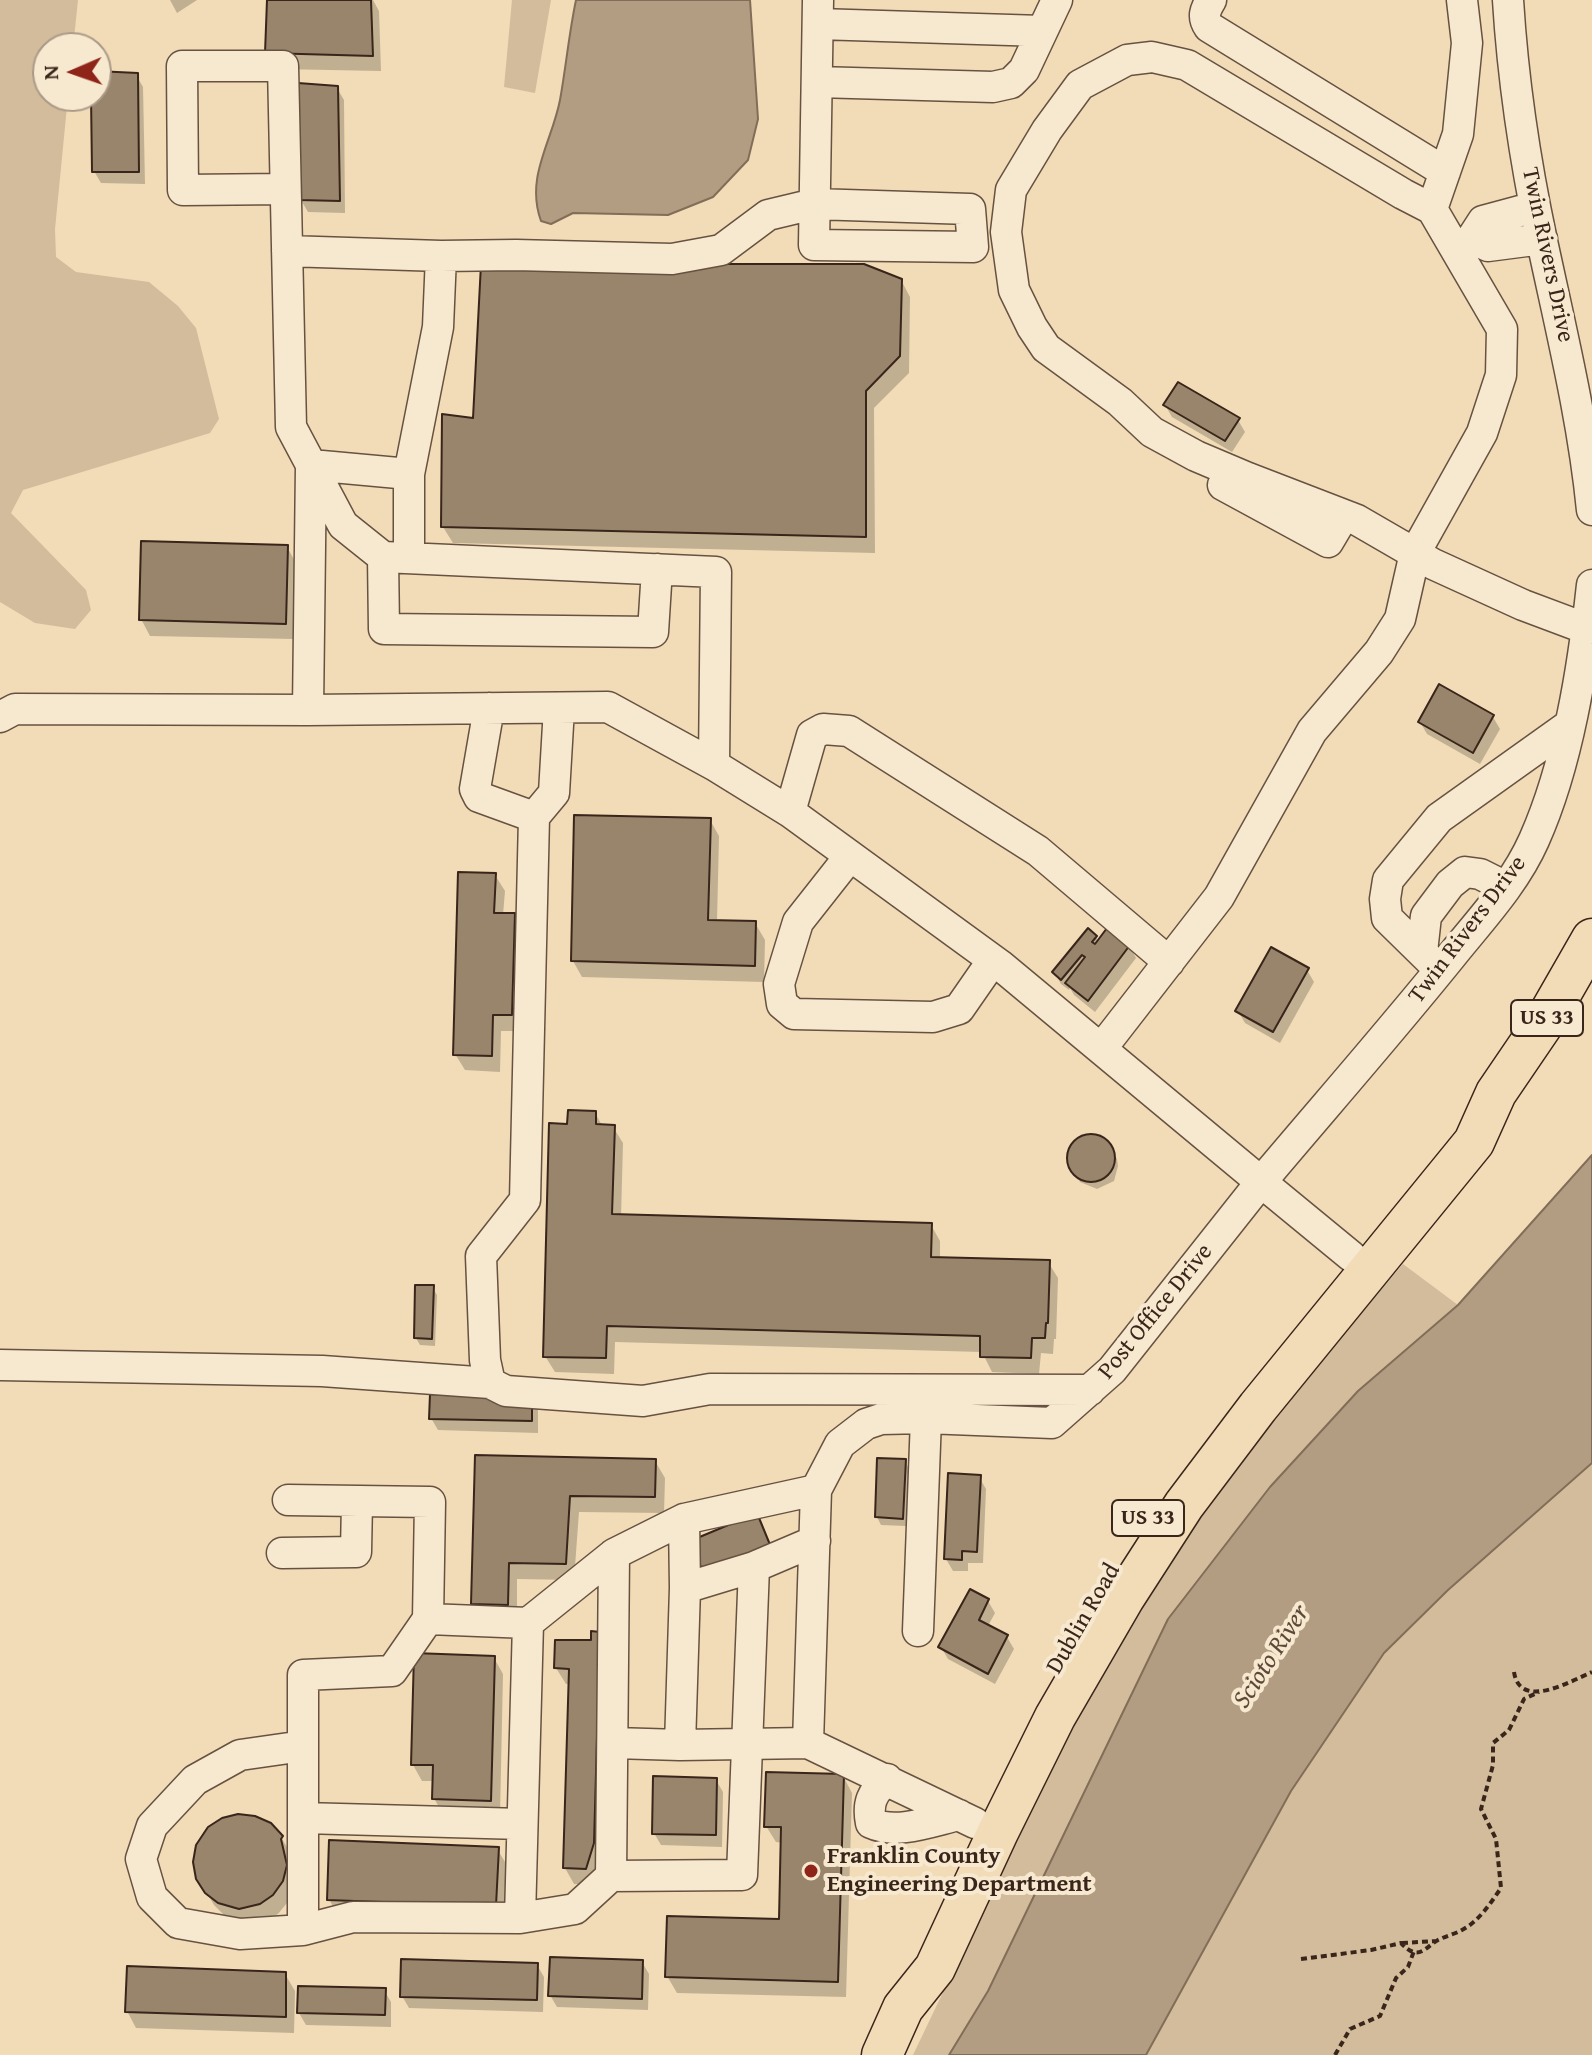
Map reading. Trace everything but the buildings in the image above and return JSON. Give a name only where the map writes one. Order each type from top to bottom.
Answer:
[{"type":"main road","name":"Dublin Road","points":[[903,2008],[935,1968],[1055,1717],[1124,1598],[1176,1518],[1258,1407],[1474,1142],[1496,1093],[1545,1021],[1592,939]]},
{"type":"main road","name":"Dublin Road","points":[[882,2055],[903,2008],[913,1957],[967,1819],[1108,1575],[1203,1440],[1351,1256],[1456,1126],[1496,1093]]},
{"type":"street","points":[[817,82],[993,87],[1011,83],[1024,70],[1057,0]]},
{"type":"street","points":[[1211,0],[1205,20],[1209,27],[1445,172]]},
{"type":"street","points":[[1432,209],[1458,134],[1466,51],[1462,0]]},
{"type":"street","name":"Twin Rivers Drive","points":[[1508,0],[1520,117],[1535,207],[1576,395],[1592,510]]},
{"type":"street","points":[[970,209],[973,247],[814,245],[818,12],[1042,31]]},
{"type":"street","points":[[1101,1049],[1219,897],[1312,731],[1379,652],[1400,619],[1415,553],[1482,433],[1501,375],[1502,329],[1464,242],[1432,209],[1187,65],[1152,57],[1127,60],[1080,85],[1047,130],[1011,190],[1006,232],[1014,290],[1046,348],[1120,402],[1152,432],[1229,470],[1222,485],[1328,542],[1344,515],[1415,553],[1523,605],[1587,629]]},
{"type":"street","points":[[285,189],[183,190],[182,66],[283,66],[291,427],[343,525],[396,558],[716,572],[714,765]]},
{"type":"street","points":[[287,251],[672,259],[721,250],[768,215],[814,204],[970,209],[1011,190]]},
{"type":"street","points":[[1464,242],[1483,221],[1535,207]]},
{"type":"street","points":[[970,209],[1006,232]]},
{"type":"street","points":[[1464,242],[1488,246],[1542,239]]},
{"type":"street","points":[[441,256],[438,327],[409,474],[384,629],[653,632],[657,569]]},
{"type":"street","points":[[311,465],[409,474]]},
{"type":"street","points":[[308,710],[311,465]]},
{"type":"street","name":"Twin Rivers Drive","points":[[1261,1182],[1431,961],[1506,887],[1533,842],[1551,798],[1568,726],[1587,629],[1592,585]]},
{"type":"street","points":[[0,717],[15,709],[608,707],[714,765],[790,812],[993,960],[1351,1256]]},
{"type":"street","points":[[489,708],[475,789],[479,797],[534,817]]},
{"type":"street","points":[[490,1383],[485,1360],[481,1256],[525,1200],[534,817],[554,793],[559,708]]},
{"type":"street","points":[[1431,961],[1387,918],[1385,899],[1388,880],[1439,818],[1568,726]]},
{"type":"street","points":[[790,812],[812,735],[823,729],[849,731],[1038,851],[1169,962]]},
{"type":"street","points":[[850,856],[798,922],[779,984],[782,1004],[794,1014],[933,1017],[959,1009],[993,960]]},
{"type":"street","points":[[1431,961],[1426,916],[1450,884],[1465,872],[1480,874],[1506,887]]},
{"type":"street","name":"Post Office Drive","points":[[816,1490],[840,1444],[866,1424],[881,1419],[1052,1423],[1112,1370],[1261,1182]]},
{"type":"street","points":[[0,1365],[322,1371],[490,1383],[506,1391],[643,1401],[710,1389],[1090,1390]]},
{"type":"street","points":[[918,1631],[926,1418]]},
{"type":"street","points":[[428,1619],[528,1623],[614,1554],[684,1519],[816,1490],[808,1743]]},
{"type":"street","points":[[288,1500],[430,1502],[428,1619],[392,1671],[303,1675],[303,1930]]},
{"type":"street","points":[[282,1553],[356,1552],[357,1501]]},
{"type":"street","points":[[680,1745],[684,1519]]},
{"type":"street","points":[[685,1588],[754,1567],[815,1541]]},
{"type":"street","points":[[611,1876],[614,1554]]},
{"type":"street","points":[[303,1746],[240,1755],[195,1780],[152,1826],[141,1859],[152,1897],[178,1923],[240,1934],[303,1930],[353,1917],[520,1918],[575,1909],[611,1876],[742,1875],[754,1567]]},
{"type":"street","points":[[520,1918],[528,1623]]},
{"type":"street","points":[[614,1743],[808,1743],[967,1819]]},
{"type":"street","points":[[887,1779],[873,1792],[868,1807],[871,1823],[883,1828],[897,1828],[967,1819]]},
{"type":"street","points":[[303,1818],[522,1824]]},
{"type":"path","points":[[1514,1672],[1515,1681],[1521,1687],[1539,1692]]},
{"type":"path","points":[[1301,1959],[1401,1943],[1436,1941],[1464,1930],[1485,1912],[1501,1888],[1496,1839],[1481,1809],[1493,1765],[1493,1743],[1509,1730],[1524,1699],[1592,1672]]},
{"type":"path","points":[[1401,1943],[1407,1950],[1414,1951],[1428,1950],[1436,1941]]},
{"type":"path","points":[[1335,2055],[1350,2029],[1380,2016],[1396,1978],[1408,1967],[1414,1951]]},
{"type":"shaded area","points":[[0,0],[78,0],[75,32],[32,32],[32,112],[66,112],[55,229],[56,257],[76,272],[149,282],[178,306],[196,328],[219,419],[210,433],[23,490],[11,513],[86,590],[91,610],[75,629],[35,623],[0,602]]},
{"type":"shaded area","points":[[512,0],[551,0],[535,93],[504,87]]},
{"type":"shaded area","points":[[1403,1264],[1458,1305],[1358,1391],[1270,1487],[1168,1619],[988,1991],[949,2055],[913,2055],[1066,1735],[1209,1493]]},
{"type":"shaded area","points":[[1592,1463],[1592,2055],[1146,2055],[1291,1791],[1384,1653],[1448,1590]]},
{"type":"water","points":[[576,0],[750,0],[758,119],[748,160],[713,197],[668,215],[573,213],[551,224],[541,221],[537,205],[538,174],[560,100]]},
{"type":"water","name":"Scioto River","points":[[1592,1155],[1592,1463],[1448,1590],[1384,1653],[1291,1791],[1146,2055],[949,2055],[988,1991],[1168,1619],[1270,1487],[1358,1391],[1458,1305]]},
{"type":"place","name":"Franklin County Engineering Department","points":[[811,1871]]}]
